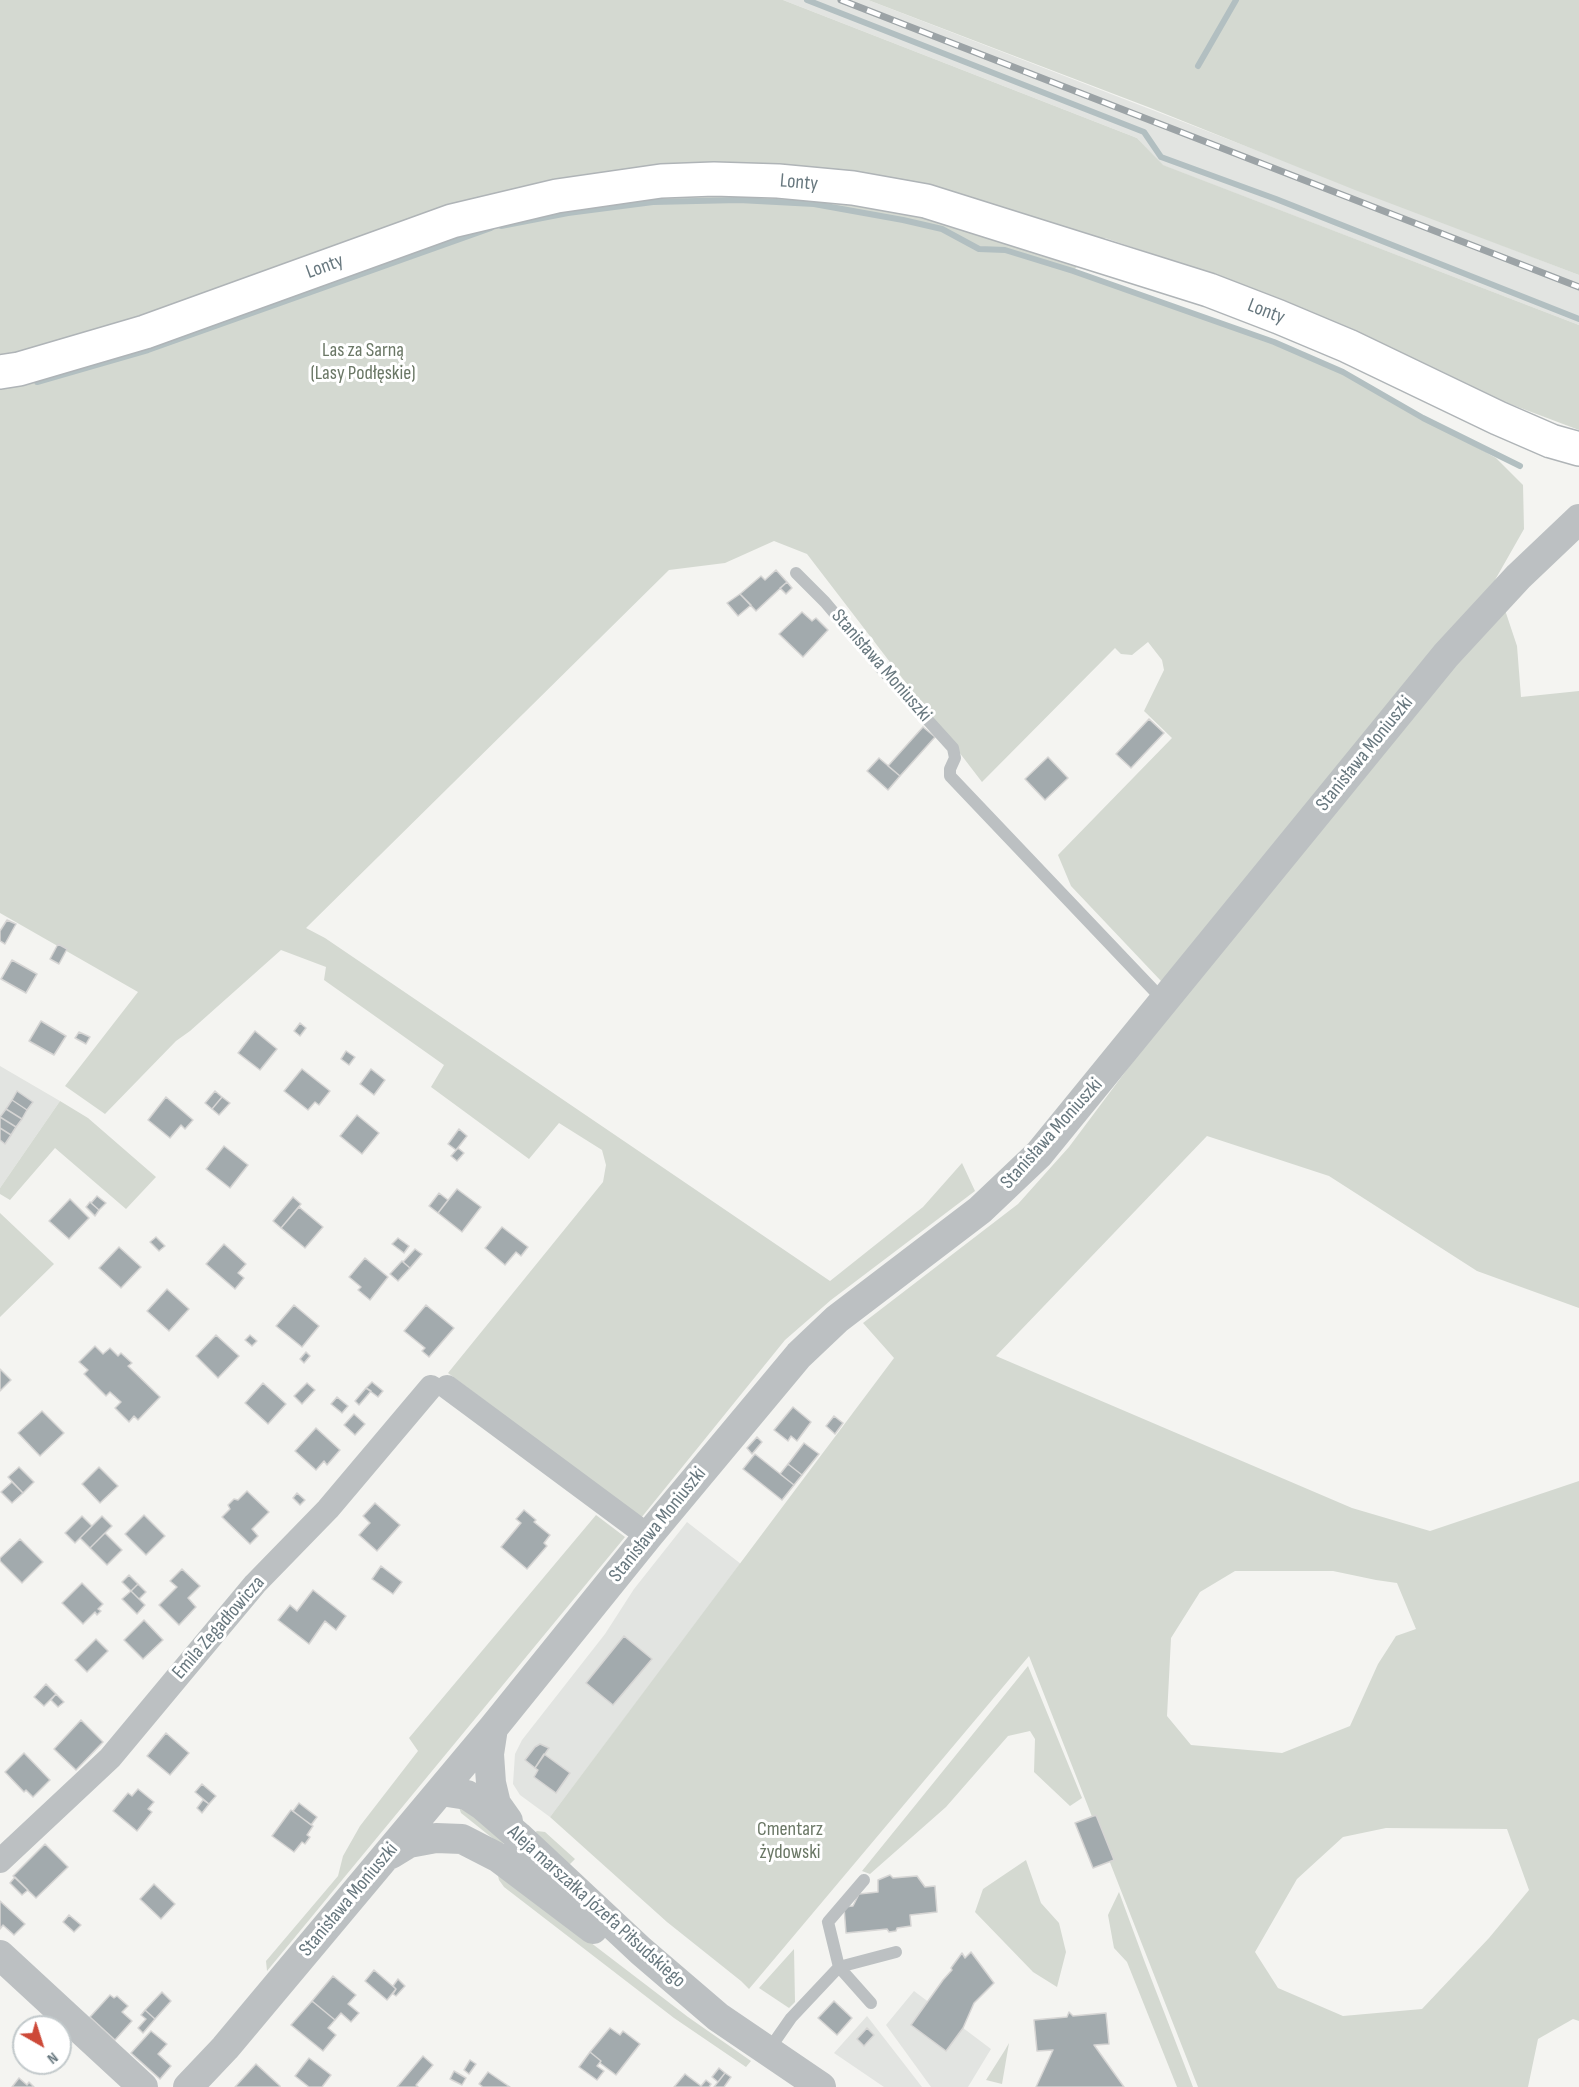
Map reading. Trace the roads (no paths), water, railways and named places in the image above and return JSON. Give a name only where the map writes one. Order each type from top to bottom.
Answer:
[{"type":"main road","name":"Lonty","points":[[0,372],[19,369],[145,332],[452,222],[557,196],[661,181],[714,179],[778,181],[853,188],[926,201],[1209,290],[1279,316],[1498,418],[1551,441],[1579,449]]},
{"type":"street","name":"Stanisława Moniuszki","points":[[188,2087],[225,2048],[441,1791],[648,1536],[799,1355],[837,1319],[952,1234],[1020,1174],[1060,1130],[1446,655],[1519,576],[1579,519]]},
{"type":"street","name":"Emila Zegadłowicza","points":[[0,1861],[110,1758],[255,1584],[328,1509],[439,1387],[648,1536]]},
{"type":"street","points":[[493,1728],[489,1754],[490,1783],[496,1804],[518,1836]]},
{"type":"street","name":"Aleja marszałka Józefa Piłsudskiego","points":[[441,1791],[467,1795],[518,1836],[641,1951],[718,2017],[821,2087]]},
{"type":"street","name":"Aleja marszałka Józefa Piłsudskiego","points":[[441,1791],[451,1813],[461,1825],[499,1858]]},
{"type":"street","points":[[384,1858],[409,1843],[436,1838],[462,1839],[499,1858],[634,1960],[718,2017]]},
{"type":"street","points":[[0,1954],[143,2087]]},
{"type":"lane","name":"Stanisława Moniuszki","points":[[796,573],[825,602],[953,748],[955,758],[950,769],[950,776],[1165,1001]]},
{"type":"lane","points":[[864,1880],[828,1922],[839,1967],[871,2003]]},
{"type":"lane","points":[[768,2051],[790,2018],[839,1967],[896,1952]]},
{"type":"waterway","points":[[807,0],[1144,132],[1161,157],[1276,199],[1579,319]]},
{"type":"waterway","points":[[1198,66],[1236,0]]},
{"type":"waterway","points":[[501,226],[568,213],[653,202],[739,200],[814,204],[942,229],[979,249],[1005,250],[1073,271],[1274,342],[1343,372],[1423,418],[1520,466]]},
{"type":"waterway","points":[[37,382],[148,350],[491,228]]},
{"type":"railway","points":[[841,0],[1579,287]]},
{"type":"park label","name":"Las za Sarną (Lasy Podłęskie)","points":[[363,362]]},
{"type":"park label","name":"Cmentarz żydowski","points":[[790,1842]]}]
